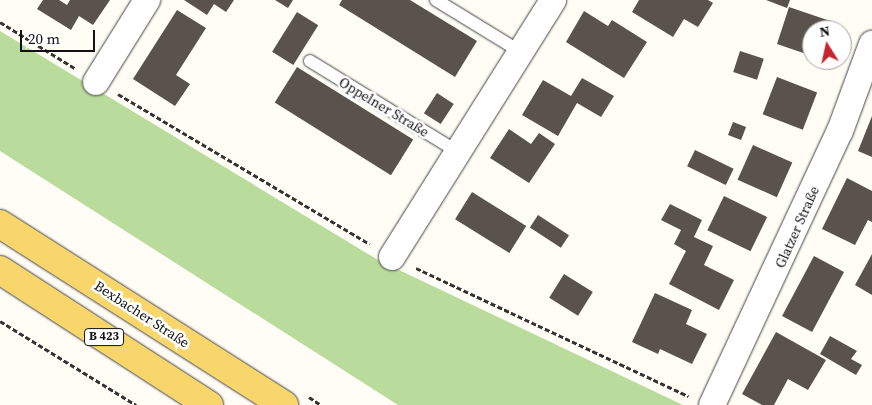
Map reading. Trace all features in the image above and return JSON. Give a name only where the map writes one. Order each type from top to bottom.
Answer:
[{"type":"main road","name":"Bexbacher Straße","points":[[0,224],[284,405]]},
{"type":"main road","name":"B 423","points":[[0,270],[209,405]]},
{"type":"street","points":[[96,82],[147,0]]},
{"type":"street","points":[[392,257],[553,0]]},
{"type":"street","name":"Glatzer Straße","points":[[705,403],[840,131],[872,44]]},
{"type":"lane","points":[[436,0],[521,52]]},
{"type":"lane","name":"Oppelner Straße","points":[[310,61],[458,152]]},
{"type":"path","points":[[0,22],[96,82],[392,257],[705,403]]},
{"type":"path","points":[[0,321],[136,405]]},
{"type":"green space","points":[[0,31],[378,260],[683,405],[398,405],[0,151]]},
{"type":"building","points":[[43,0],[59,0],[67,5],[70,0],[110,0],[93,25],[79,16],[71,30],[37,9]]},
{"type":"building","points":[[184,0],[234,0],[226,12],[214,4],[207,15]]},
{"type":"building","points":[[275,0],[293,0],[288,8]]},
{"type":"building","points":[[342,0],[410,0],[477,41],[455,77],[339,5]]},
{"type":"building","points":[[639,0],[708,0],[713,3],[698,27],[684,19],[673,37],[632,12]]},
{"type":"building","points":[[766,0],[790,0],[787,8]]},
{"type":"building","points":[[789,7],[827,20],[802,20],[802,53],[777,44]]},
{"type":"building","points":[[177,10],[206,28],[176,75],[190,84],[175,106],[133,79]]},
{"type":"building","points":[[584,11],[608,26],[612,20],[647,42],[624,78],[566,42]]},
{"type":"building","points":[[297,12],[318,25],[293,65],[272,52]]},
{"type":"building","points":[[740,51],[764,59],[757,80],[733,72]]},
{"type":"building","points":[[297,67],[413,140],[391,175],[275,103]]},
{"type":"building","points":[[777,77],[817,92],[803,130],[763,114]]},
{"type":"building","points":[[582,78],[614,96],[601,117],[577,103],[558,136],[522,115],[543,80],[571,96]]},
{"type":"building","points":[[437,93],[454,104],[441,124],[424,113]]},
{"type":"building","points":[[872,116],[872,157],[858,151]]},
{"type":"building","points":[[733,122],[746,127],[741,140],[728,135]]},
{"type":"building","points":[[509,129],[531,144],[539,133],[555,144],[529,183],[490,158]]},
{"type":"building","points":[[753,145],[792,162],[777,197],[738,180]]},
{"type":"building","points":[[695,150],[734,169],[726,185],[687,166]]},
{"type":"building","points":[[847,178],[872,191],[872,222],[868,220],[855,245],[822,229]]},
{"type":"building","points":[[472,192],[526,226],[509,253],[455,219]]},
{"type":"building","points":[[724,196],[767,217],[750,251],[707,230]]},
{"type":"building","points":[[670,204],[702,220],[694,237],[713,246],[704,265],[734,280],[719,310],[669,284],[686,251],[674,244],[681,230],[661,220]]},
{"type":"building","points":[[538,215],[569,235],[561,248],[530,228]]},
{"type":"building","points":[[872,254],[872,295],[855,285]]},
{"type":"building","points":[[814,256],[844,272],[812,332],[782,316]]},
{"type":"building","points":[[564,274],[593,292],[578,316],[549,298]]},
{"type":"building","points":[[655,293],[692,310],[686,324],[707,334],[692,364],[660,349],[658,354],[632,342]]},
{"type":"building","points":[[776,332],[826,360],[808,390],[788,379],[774,405],[762,405],[742,394]]},
{"type":"building","points":[[830,336],[857,351],[851,359],[862,365],[856,375],[820,354]]}]
